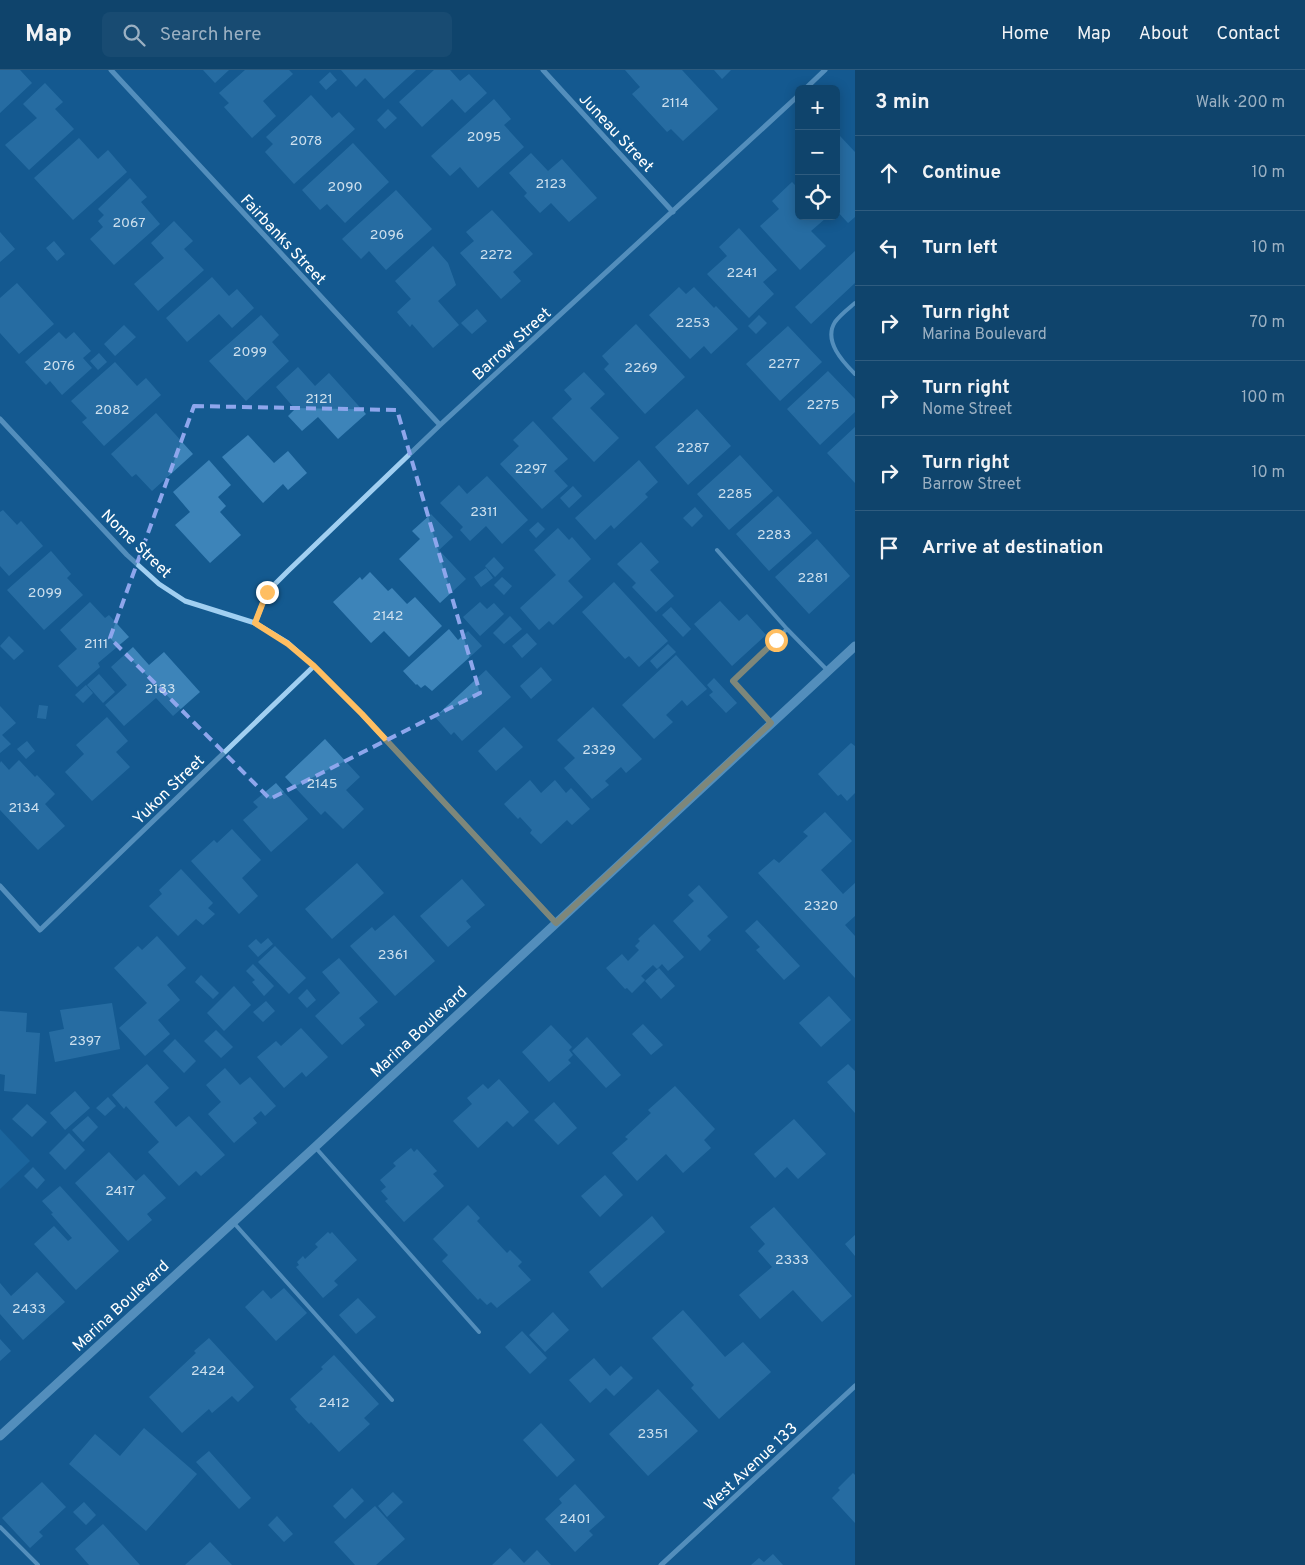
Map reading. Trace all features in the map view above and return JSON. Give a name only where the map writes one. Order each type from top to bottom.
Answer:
[{"type":"street","name":"Fairbanks Street","points":[[111,70],[440,425]]},
{"type":"street","name":"Juneau Street","points":[[543,70],[673,212]]},
{"type":"street","points":[[809,85],[825,70]]},
{"type":"street","name":"Barrow Street","points":[[255,623],[267,592],[440,425],[795,99]]},
{"type":"street","name":"Nome Street","points":[[0,419],[126,555],[159,584],[185,601],[255,623],[288,644],[314,666],[362,714],[556,923]]},
{"type":"street","name":"Marina Boulevard","points":[[0,1436],[315,1147],[855,646]]},
{"type":"street","name":"Yukon Street","points":[[0,886],[40,930],[314,666]]},
{"type":"street","name":"West Avenue 133","points":[[661,1565],[855,1386]]},
{"type":"lane","points":[[855,303],[836,321],[832,329],[836,351],[855,374]]},
{"type":"lane","points":[[718,550],[787,629],[828,671]]},
{"type":"lane","points":[[771,723],[733,681],[787,629]]},
{"type":"lane","points":[[315,1147],[479,1332]]},
{"type":"lane","points":[[233,1222],[392,1400]]},
{"type":"lane","points":[[0,1527],[38,1565]]},
{"type":"highlighted area","points":[[194,406],[397,410],[480,693],[270,799],[110,638]]},
{"type":"shaded area","points":[[0,1129],[30,1161],[0,1189]]},
{"type":"building","points":[[0,70],[20,70],[32,83],[0,113]]},
{"type":"building","points":[[203,70],[229,70],[215,83]]},
{"type":"building","points":[[245,70],[289,70],[293,74],[263,101],[276,116],[252,138],[224,107],[229,103],[219,93]]},
{"type":"building","points":[[341,70],[416,70],[384,99],[365,78],[356,87]]},
{"type":"building","points":[[434,70],[450,70],[460,81],[469,74],[487,93],[465,113],[452,99],[422,127],[399,102]]},
{"type":"building","points":[[625,70],[682,70],[718,109],[683,141],[671,129],[667,132],[632,94],[640,87]]},
{"type":"building","points":[[714,70],[731,70],[722,79]]},
{"type":"building","points":[[330,72],[337,80],[326,90],[319,82]]},
{"type":"building","points":[[45,83],[63,102],[55,109],[74,129],[29,170],[5,145],[37,118],[23,104]]},
{"type":"building","points":[[311,95],[332,118],[339,112],[355,129],[294,184],[265,152],[273,144],[266,137]]},
{"type":"building","points":[[494,99],[511,119],[504,125],[524,147],[478,188],[460,167],[450,176],[431,156]]},
{"type":"building","points":[[388,109],[397,118],[385,129],[377,120]]},
{"type":"building","points":[[840,136],[855,152],[855,217],[848,223],[840,214]]},
{"type":"building","points":[[79,138],[98,159],[108,150],[127,172],[73,220],[34,178]]},
{"type":"building","points":[[353,143],[389,182],[345,223],[327,204],[320,210],[302,190]]},
{"type":"building","points":[[531,153],[548,171],[562,159],[597,198],[569,222],[551,203],[540,213],[524,196],[527,193],[509,173]]},
{"type":"building","points":[[130,178],[147,197],[141,202],[160,224],[114,265],[90,239],[103,227],[98,221],[104,215],[98,209]]},
{"type":"building","points":[[792,182],[795,185],[795,220],[824,220],[811,231],[826,246],[800,270],[760,226],[779,209],[772,201]]},
{"type":"building","points":[[396,190],[432,229],[386,270],[369,251],[361,259],[342,239]]},
{"type":"building","points":[[492,210],[533,254],[513,272],[521,281],[501,299],[460,253],[474,241],[466,232]]},
{"type":"building","points":[[174,221],[193,241],[184,249],[204,270],[158,311],[134,284],[164,258],[151,243]]},
{"type":"building","points":[[739,228],[777,270],[763,282],[774,294],[749,318],[707,274],[727,256],[719,247]]},
{"type":"building","points":[[0,232],[15,249],[0,262]]},
{"type":"building","points":[[54,241],[65,254],[57,261],[46,248]]},
{"type":"building","points":[[433,246],[448,263],[456,285],[438,301],[459,325],[433,348],[412,324],[410,327],[397,312],[411,299],[395,281]]},
{"type":"building","points":[[855,251],[855,283],[811,324],[795,307]]},
{"type":"building","points":[[212,277],[229,296],[237,289],[254,308],[232,328],[219,314],[187,342],[166,318]]},
{"type":"building","points":[[17,283],[54,324],[19,354],[0,333],[0,298]]},
{"type":"building","points":[[679,287],[686,294],[694,287],[738,329],[711,354],[704,346],[690,359],[649,315]]},
{"type":"building","points":[[477,309],[487,321],[472,334],[461,323]]},
{"type":"building","points":[[261,315],[279,335],[272,342],[289,361],[246,401],[209,361]]},
{"type":"building","points":[[759,315],[767,323],[756,334],[748,326]]},
{"type":"building","points":[[636,324],[685,377],[645,414],[604,369],[609,364],[602,356]]},
{"type":"building","points":[[124,325],[136,337],[115,356],[104,344]]},
{"type":"building","points":[[788,326],[822,362],[780,401],[746,364]]},
{"type":"building","points":[[59,332],[66,339],[74,332],[91,351],[83,358],[92,368],[62,395],[50,381],[46,385],[25,362]]},
{"type":"building","points":[[99,353],[107,362],[98,370],[90,361]]},
{"type":"building","points":[[115,362],[137,386],[146,378],[161,395],[104,446],[82,422],[87,418],[71,401]]},
{"type":"building","points":[[298,367],[315,386],[329,373],[366,414],[338,439],[318,417],[302,431],[288,416],[295,409],[276,387]]},
{"type":"building","points":[[828,371],[855,399],[855,412],[820,445],[787,409]]},
{"type":"building","points":[[584,372],[605,394],[590,408],[619,438],[594,462],[552,418],[572,399],[564,390]]},
{"type":"building","points":[[697,409],[731,446],[688,485],[655,447]]},
{"type":"building","points":[[156,413],[193,454],[152,491],[136,474],[132,477],[111,454]]},
{"type":"building","points":[[533,421],[568,459],[554,471],[568,486],[542,509],[500,464],[519,446],[513,440]]},
{"type":"building","points":[[855,427],[855,483],[827,453]]},
{"type":"building","points":[[248,435],[274,463],[288,451],[307,473],[288,490],[283,484],[263,503],[222,457]]},
{"type":"building","points":[[740,455],[773,491],[729,530],[697,494]]},
{"type":"building","points":[[209,460],[231,485],[218,497],[226,506],[220,512],[241,535],[210,563],[175,525],[190,512],[173,492]]},
{"type":"building","points":[[639,460],[658,482],[645,494],[648,497],[614,529],[611,525],[595,540],[575,518]]},
{"type":"building","points":[[487,476],[528,520],[502,544],[486,526],[470,541],[460,530],[463,527],[440,503],[459,485],[467,494]]},
{"type":"building","points":[[573,486],[582,496],[569,508],[560,498]]},
{"type":"building","points":[[778,496],[812,533],[769,571],[736,534]]},
{"type":"building","points":[[695,507],[703,516],[692,527],[683,518]]},
{"type":"building","points":[[3,510],[17,525],[21,521],[43,546],[9,576],[0,566],[0,512]]},
{"type":"building","points":[[431,514],[453,537],[439,550],[466,579],[440,603],[399,559],[420,539],[412,531]]},
{"type":"building","points":[[538,522],[545,529],[536,538],[529,530]]},
{"type":"building","points":[[558,528],[569,540],[572,537],[591,559],[568,581],[583,597],[553,625],[549,621],[539,630],[520,608],[556,575],[534,550]]},
{"type":"building","points":[[817,539],[850,576],[809,614],[775,577]]},
{"type":"building","points":[[641,542],[659,562],[650,570],[674,596],[656,612],[632,587],[636,583],[617,564]]},
{"type":"building","points":[[51,551],[71,574],[67,578],[83,595],[44,630],[7,590]]},
{"type":"building","points":[[494,557],[504,568],[495,577],[485,566]]},
{"type":"building","points":[[486,568],[493,578],[481,587],[474,577]]},
{"type":"building","points":[[370,572],[388,591],[392,588],[407,604],[415,597],[442,626],[409,657],[384,631],[371,643],[333,602],[360,577],[362,580]]},
{"type":"building","points":[[502,577],[512,586],[504,595],[494,585]]},
{"type":"building","points":[[614,582],[668,641],[639,667],[629,656],[625,659],[582,612]]},
{"type":"building","points":[[720,601],[739,621],[747,614],[766,635],[732,666],[694,624]]},
{"type":"building","points":[[90,602],[105,618],[109,615],[129,637],[98,663],[100,667],[77,687],[58,666],[77,649],[60,630]]},
{"type":"building","points":[[480,602],[487,609],[494,603],[504,614],[480,636],[463,617]]},
{"type":"building","points":[[671,607],[691,629],[683,637],[662,615]]},
{"type":"building","points":[[510,616],[522,629],[504,644],[493,633]]},
{"type":"building","points":[[449,629],[458,640],[468,631],[482,646],[432,691],[425,685],[421,688],[403,671]]},
{"type":"building","points":[[527,633],[537,644],[522,658],[512,646]]},
{"type":"building","points":[[9,636],[24,651],[14,660],[0,646]]},
{"type":"building","points":[[668,644],[676,652],[657,669],[650,661]]},
{"type":"building","points":[[133,647],[149,665],[164,652],[200,692],[173,716],[156,698],[124,726],[105,705],[127,685],[111,667]]},
{"type":"building","points":[[676,655],[707,689],[687,706],[682,700],[666,715],[673,722],[654,739],[622,705]]},
{"type":"building","points":[[541,667],[552,680],[531,699],[520,686]]},
{"type":"building","points":[[486,670],[511,697],[462,741],[454,732],[451,735],[435,717]]},
{"type":"building","points":[[99,674],[115,692],[103,703],[87,685]]},
{"type":"building","points":[[714,678],[737,703],[726,713],[709,695],[713,692],[707,685]]},
{"type":"building","points":[[86,685],[93,693],[83,703],[75,695]]},
{"type":"building","points":[[39,705],[48,706],[46,719],[37,718]]},
{"type":"building","points":[[0,706],[16,723],[2,735],[11,744],[0,753]]},
{"type":"building","points":[[593,707],[642,759],[626,773],[621,767],[605,781],[609,785],[592,799],[564,768],[575,758],[557,740]]},
{"type":"building","points":[[107,717],[128,741],[116,752],[130,767],[92,801],[65,772],[84,754],[76,745]]},
{"type":"building","points":[[504,727],[523,747],[496,771],[478,751]]},
{"type":"building","points":[[325,739],[360,777],[346,790],[364,809],[343,829],[325,811],[321,815],[285,777]]},
{"type":"building","points":[[27,741],[35,751],[26,759],[17,749]]},
{"type":"building","points":[[851,743],[855,746],[855,793],[847,801],[841,794],[838,796],[818,774]]},
{"type":"building","points":[[19,760],[55,794],[45,804],[65,826],[38,850],[0,810],[0,763],[1,761],[9,770]]},
{"type":"building","points":[[530,780],[541,793],[555,780],[566,793],[571,788],[590,809],[572,825],[567,820],[541,844],[530,833],[532,830],[520,817],[518,819],[504,804]]},
{"type":"building","points":[[276,783],[308,819],[271,852],[243,820],[258,807],[253,802]]},
{"type":"building","points":[[825,812],[852,841],[821,870],[843,894],[855,883],[855,916],[845,925],[855,936],[855,978],[758,873],[774,859],[779,863],[808,836],[803,832]]},
{"type":"building","points":[[232,829],[261,860],[242,878],[258,896],[239,914],[191,861],[214,840],[217,843]]},
{"type":"building","points":[[357,863],[384,893],[332,939],[305,909]]},
{"type":"building","points":[[181,869],[213,903],[208,908],[215,914],[203,925],[196,919],[178,936],[149,906],[162,894],[159,890]]},
{"type":"building","points":[[462,879],[485,905],[466,921],[471,927],[448,947],[420,916]]},
{"type":"building","points":[[699,885],[728,917],[707,936],[711,940],[700,951],[673,921],[694,901],[688,895]]},
{"type":"building","points":[[394,915],[435,961],[395,996],[350,946],[372,927],[375,931]]},
{"type":"building","points":[[757,920],[800,966],[784,980],[756,950],[760,947],[745,931]]},
{"type":"building","points":[[654,924],[684,957],[668,971],[662,964],[657,969],[653,965],[641,976],[645,980],[632,993],[627,988],[625,989],[606,968],[622,954],[628,961],[639,950],[635,946],[640,941],[638,939]]},
{"type":"building","points":[[157,936],[186,968],[167,985],[180,1000],[158,1020],[170,1034],[145,1056],[119,1028],[147,1003],[114,968],[138,946],[142,950]]},
{"type":"building","points":[[268,938],[273,944],[258,957],[248,946],[256,939],[261,944]]},
{"type":"building","points":[[275,946],[306,978],[289,994],[258,962]]},
{"type":"building","points":[[339,958],[378,1002],[359,1018],[365,1025],[342,1045],[315,1016],[340,993],[322,972]]},
{"type":"building","points":[[253,964],[274,986],[264,996],[252,982],[255,980],[246,971]]},
{"type":"building","points":[[659,968],[675,986],[661,999],[645,981]]},
{"type":"building","points":[[201,975],[219,993],[213,999],[195,982]]},
{"type":"building","points":[[234,986],[251,1005],[224,1031],[207,1013]]},
{"type":"building","points":[[307,989],[316,1000],[307,1008],[298,998]]},
{"type":"building","points":[[829,996],[851,1020],[821,1047],[799,1023]]},
{"type":"building","points":[[266,1001],[275,1011],[263,1022],[253,1012]]},
{"type":"building","points":[[112,1003],[120,1049],[55,1062],[49,1032],[64,1029],[60,1010]]},
{"type":"building","points":[[0,1011],[27,1013],[26,1032],[40,1033],[36,1094],[4,1091],[5,1075],[0,1074]]},
{"type":"building","points":[[643,1024],[663,1045],[651,1055],[632,1034]]},
{"type":"building","points":[[551,1025],[572,1047],[569,1050],[573,1055],[568,1060],[571,1063],[549,1082],[522,1052]]},
{"type":"building","points":[[301,1028],[328,1057],[306,1077],[302,1072],[284,1088],[257,1057],[276,1041],[281,1046]]},
{"type":"building","points":[[216,1030],[233,1047],[221,1058],[204,1041]]},
{"type":"building","points":[[587,1037],[621,1075],[606,1088],[572,1051]]},
{"type":"building","points":[[175,1039],[196,1061],[184,1073],[163,1051]]},
{"type":"building","points":[[147,1064],[169,1088],[154,1102],[176,1127],[189,1116],[225,1155],[201,1176],[196,1171],[179,1186],[148,1152],[159,1142],[126,1106],[124,1109],[112,1095]]},
{"type":"building","points":[[848,1064],[855,1071],[855,1113],[827,1082]]},
{"type":"building","points":[[225,1068],[240,1085],[250,1077],[276,1106],[265,1116],[261,1111],[253,1118],[257,1123],[234,1143],[208,1114],[221,1102],[206,1085]]},
{"type":"building","points":[[499,1079],[529,1112],[513,1127],[507,1121],[478,1148],[453,1121],[472,1104],[467,1098],[483,1084],[488,1089]]},
{"type":"building","points":[[675,1086],[715,1129],[704,1140],[711,1148],[683,1173],[666,1154],[637,1181],[612,1153],[628,1139],[625,1137],[651,1113],[648,1110]]},
{"type":"building","points":[[75,1091],[90,1108],[65,1130],[50,1113]]},
{"type":"building","points":[[108,1097],[116,1106],[105,1116],[96,1108]]},
{"type":"building","points":[[554,1102],[577,1128],[558,1145],[534,1120]]},
{"type":"building","points":[[27,1104],[47,1122],[32,1137],[12,1119]]},
{"type":"building","points":[[88,1116],[98,1127],[83,1142],[72,1130]]},
{"type":"building","points":[[794,1119],[826,1154],[798,1179],[787,1167],[775,1178],[754,1154]]},
{"type":"building","points":[[69,1133],[85,1150],[65,1170],[49,1153]]},
{"type":"building","points":[[411,1148],[414,1152],[417,1149],[437,1171],[433,1174],[444,1186],[404,1222],[385,1201],[388,1199],[381,1191],[386,1187],[380,1180],[396,1166],[393,1163]]},
{"type":"building","points":[[109,1152],[136,1181],[144,1174],[166,1198],[147,1214],[152,1220],[128,1241],[75,1183]]},
{"type":"building","points":[[33,1167],[45,1180],[37,1189],[24,1176]]},
{"type":"building","points":[[605,1175],[623,1195],[600,1217],[581,1196]]},
{"type":"building","points":[[60,1186],[119,1251],[76,1290],[34,1244],[54,1226],[68,1241],[72,1238],[42,1201]]},
{"type":"building","points":[[468,1205],[480,1218],[477,1221],[507,1253],[510,1250],[522,1262],[518,1266],[531,1280],[497,1308],[491,1302],[487,1305],[480,1298],[478,1300],[442,1261],[448,1255],[433,1239]]},
{"type":"building","points":[[774,1207],[852,1296],[822,1322],[793,1290],[760,1319],[739,1295],[772,1267],[758,1251],[765,1244],[750,1227]]},
{"type":"building","points":[[652,1216],[665,1232],[602,1288],[589,1272]]},
{"type":"building","points":[[328,1232],[330,1234],[332,1232],[357,1260],[334,1281],[338,1285],[323,1298],[296,1267],[299,1265],[297,1262],[303,1256],[305,1259],[318,1247],[315,1244]]},
{"type":"building","points":[[855,1235],[855,1256],[845,1244]]},
{"type":"building","points":[[37,1272],[65,1302],[23,1340],[0,1314],[0,1283],[11,1296]]},
{"type":"building","points":[[284,1288],[307,1313],[276,1341],[245,1307],[263,1290],[271,1299]]},
{"type":"building","points":[[358,1298],[376,1317],[356,1334],[339,1315]]},
{"type":"building","points":[[683,1310],[725,1357],[743,1342],[771,1372],[719,1419],[691,1388],[694,1385],[652,1338]]},
{"type":"building","points":[[553,1312],[569,1330],[545,1352],[529,1335]]},
{"type":"building","points":[[522,1331],[547,1358],[530,1374],[505,1347]]},
{"type":"building","points":[[209,1338],[254,1387],[238,1402],[232,1396],[212,1413],[209,1409],[182,1433],[149,1397],[196,1353],[194,1351]]},
{"type":"building","points":[[0,1339],[11,1351],[0,1361]]},
{"type":"building","points":[[334,1355],[379,1404],[364,1418],[370,1424],[339,1452],[311,1422],[309,1424],[295,1409],[297,1407],[290,1399],[323,1369],[321,1367]]},
{"type":"building","points":[[594,1358],[610,1376],[621,1366],[633,1378],[614,1396],[606,1388],[590,1403],[569,1380]]},
{"type":"building","points":[[658,1389],[698,1431],[648,1476],[609,1434]]},
{"type":"building","points":[[541,1423],[575,1460],[557,1477],[523,1440]]},
{"type":"building","points":[[144,1428],[197,1474],[146,1531],[69,1464],[95,1434],[120,1456]]},
{"type":"building","points":[[209,1451],[251,1498],[239,1509],[196,1462]]},
{"type":"building","points":[[853,1473],[855,1475],[855,1523],[832,1498],[840,1490],[838,1488]]},
{"type":"building","points":[[42,1482],[66,1507],[39,1532],[43,1536],[30,1548],[2,1518]]},
{"type":"building","points":[[575,1484],[605,1517],[589,1531],[593,1535],[575,1552],[545,1519],[562,1503],[559,1499]]},
{"type":"building","points":[[352,1488],[364,1501],[345,1519],[333,1506]]},
{"type":"building","points":[[393,1492],[403,1502],[387,1517],[378,1506]]},
{"type":"building","points":[[84,1502],[96,1515],[86,1525],[73,1512]]},
{"type":"building","points":[[375,1506],[405,1539],[376,1565],[355,1565],[334,1542]]},
{"type":"building","points":[[277,1516],[293,1534],[284,1542],[268,1525]]},
{"type":"building","points":[[103,1524],[140,1565],[89,1565],[75,1549]]},
{"type":"building","points":[[210,1542],[232,1565],[185,1565]]},
{"type":"building","points":[[510,1548],[524,1563],[537,1550],[551,1565],[492,1565]]},
{"type":"building","points":[[773,1554],[783,1565],[751,1565],[759,1558],[764,1562]]},
{"type":"route","points":[[267,592],[255,623],[288,644],[314,666],[362,714],[556,923],[771,723],[733,681],[776,640]]}]
